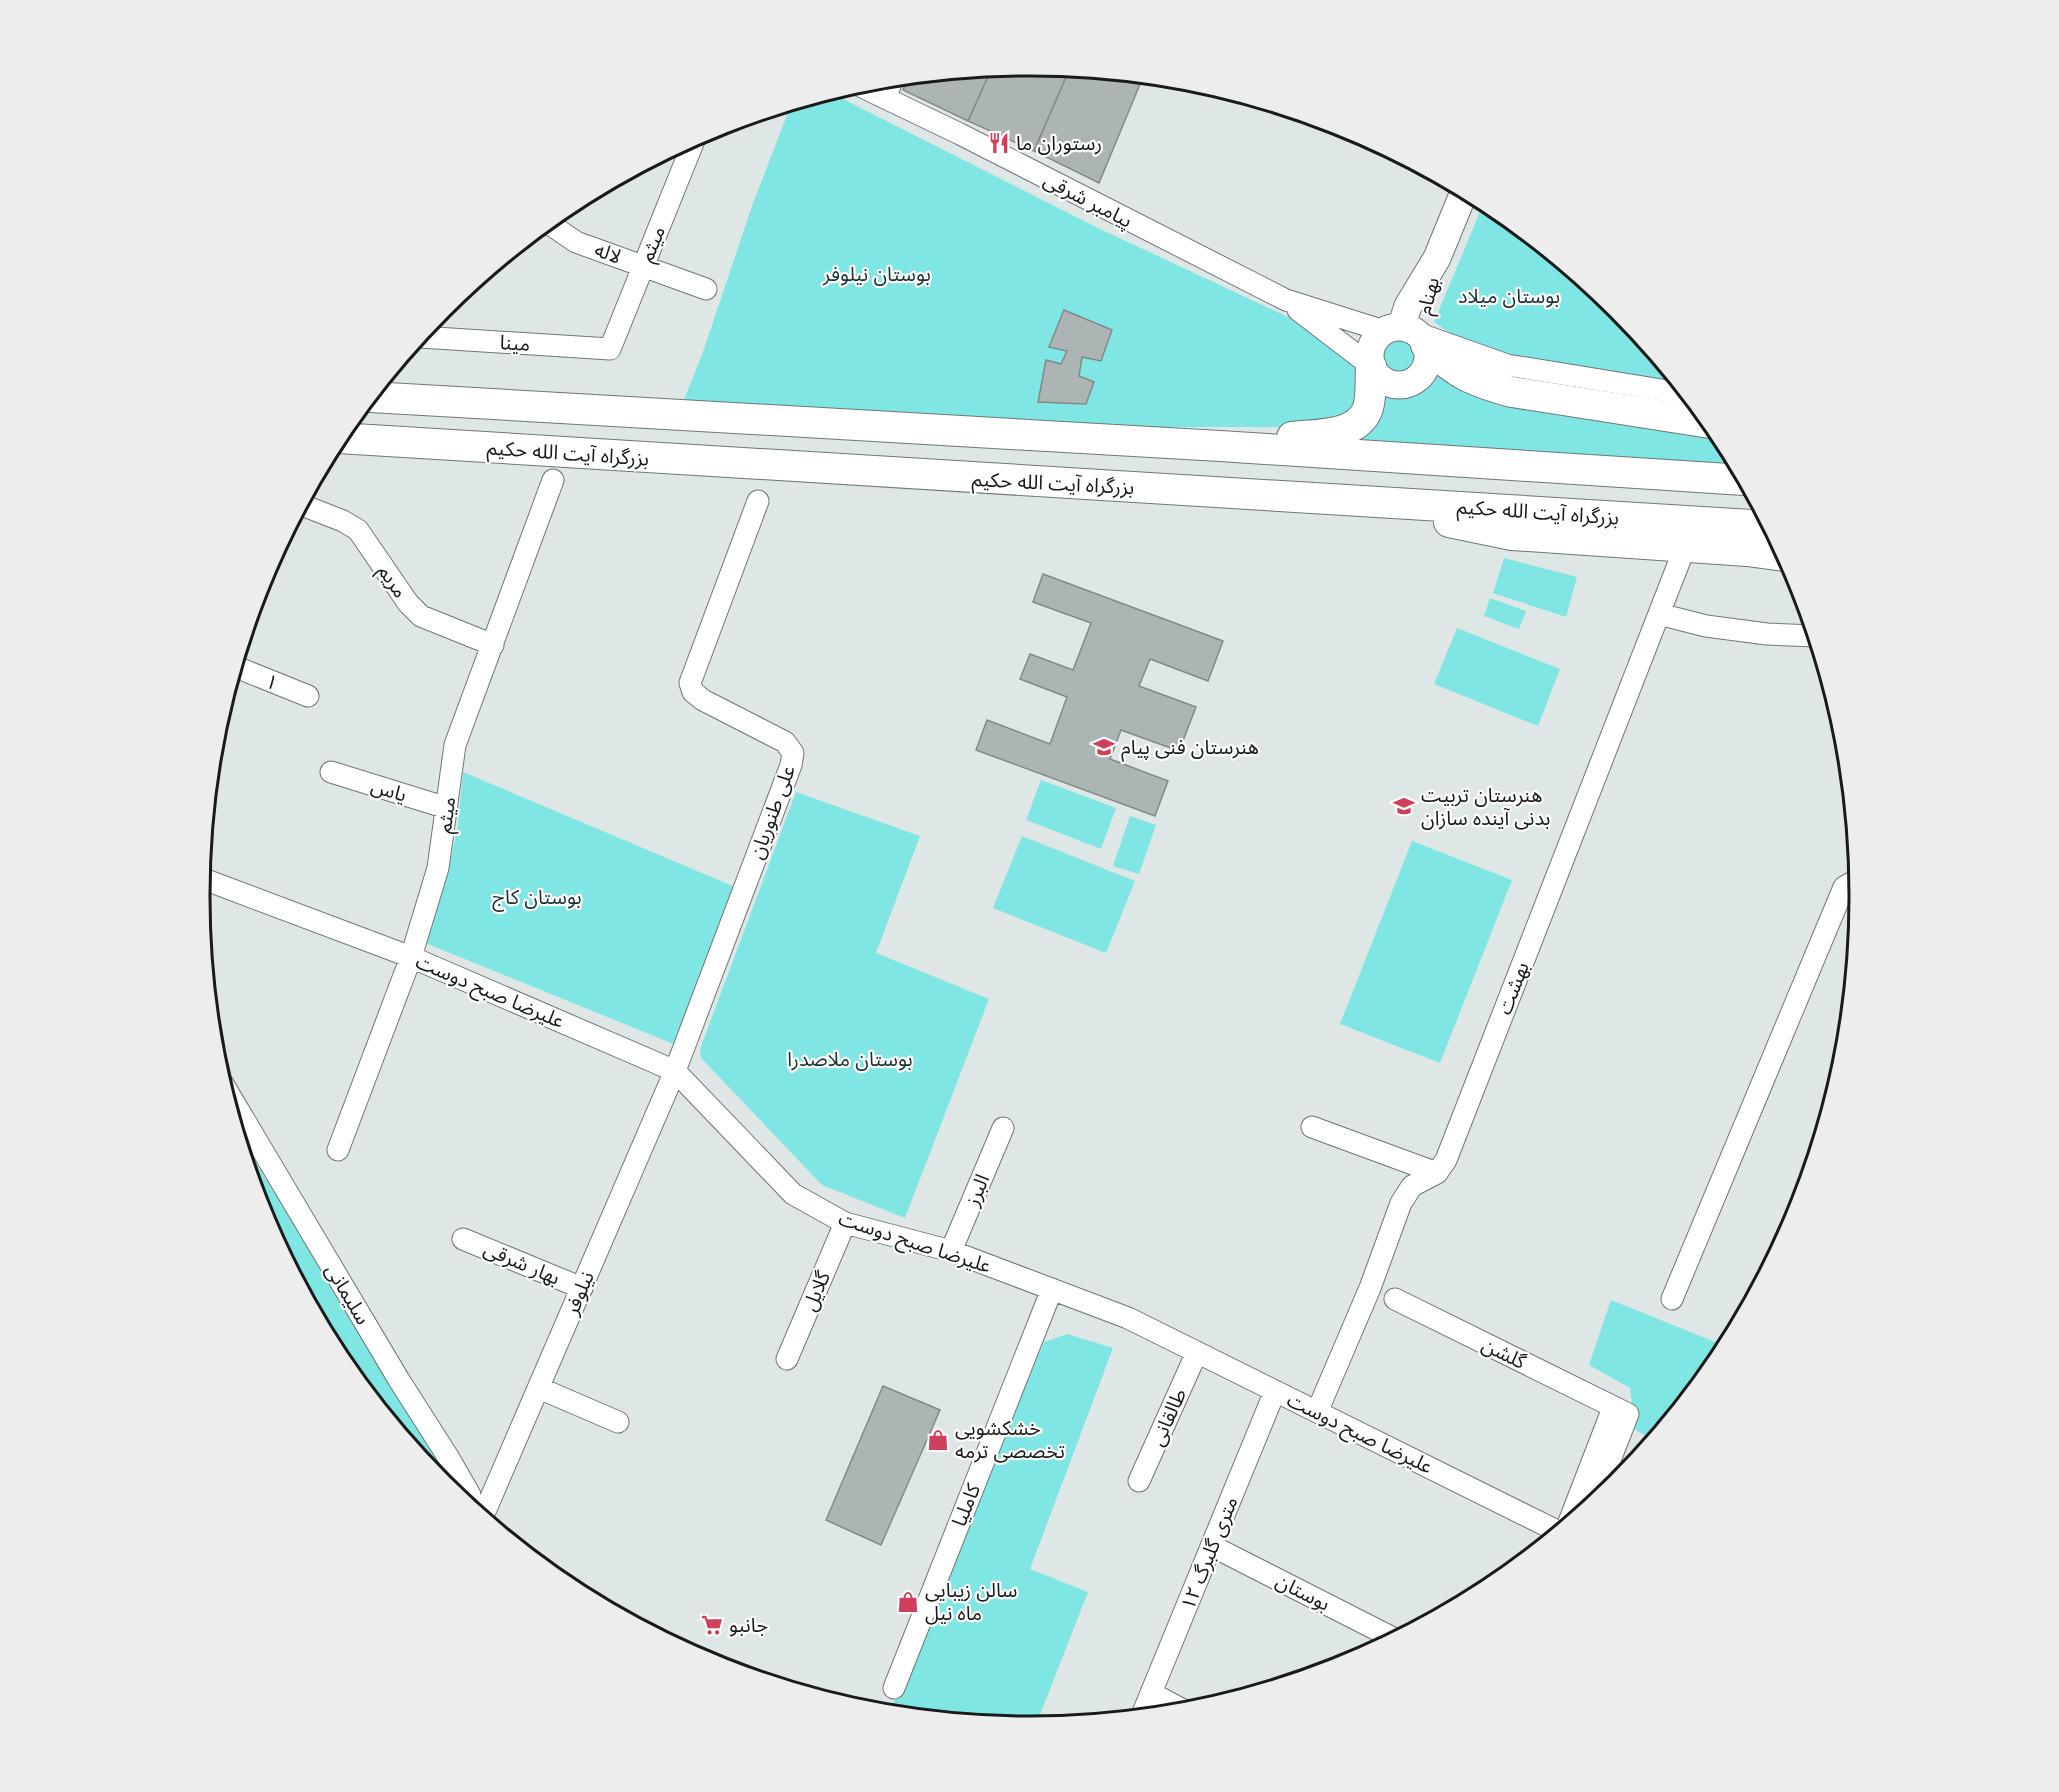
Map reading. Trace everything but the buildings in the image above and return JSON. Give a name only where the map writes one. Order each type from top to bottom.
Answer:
[{"type":"highway","points":[[1407,334],[1456,371],[1480,384],[1512,392],[1697,421]]},
{"type":"highway","points":[[1220,446],[1342,431],[1356,425],[1367,409],[1370,397],[1371,366]]},
{"type":"highway","points":[[379,397],[1220,446],[1735,479]]},
{"type":"highway","name":"بزرگراه آیت الله حکیم","points":[[350,439],[1760,525]]},
{"type":"highway","points":[[1343,500],[1512,535],[1773,554]]},
{"type":"main road","name":"بهنام","points":[[1407,334],[1427,310],[1437,258],[1461,200]]},
{"type":"main road","points":[[1407,334],[1428,353],[1424,369],[1419,376],[1405,384],[1388,383],[1375,373],[1371,366],[1369,356],[1371,346],[1376,337],[1407,334]]},
{"type":"street","name":"پیامبر شرقی","points":[[889,89],[1286,300],[1371,366]]},
{"type":"street","name":"میثم","points":[[610,349],[690,151]]},
{"type":"street","name":"لاله","points":[[556,228],[576,242],[706,288]]},
{"type":"street","name":"پیامبر شرقی","points":[[1286,300],[1507,365],[1676,392]]},
{"type":"street","name":"مینا","points":[[430,338],[610,349]]},
{"type":"street","name":"میثم","points":[[338,1150],[411,957],[438,868],[455,745],[553,480]]},
{"type":"street","name":"علی طنوریان","points":[[675,1071],[793,753],[785,742],[703,700],[693,693],[690,683],[758,501]]},
{"type":"street","name":"مریم","points":[[309,508],[343,521],[358,530],[408,603],[421,616],[493,645]]},
{"type":"street","name":"بهشت","points":[[1437,1173],[1446,1160],[1685,547]]},
{"type":"street","points":[[1659,614],[1706,626],[1767,634],[1807,636]]},
{"type":"street","name":"۱","points":[[242,670],[308,696]]},
{"type":"street","name":"یاس","points":[[331,772],[447,808]]},
{"type":"street","name":"علیرضا صبح دوست","points":[[211,882],[411,957],[675,1071],[793,1194],[845,1223],[951,1251],[1128,1318],[1551,1528]]},
{"type":"street","points":[[1672,1299],[1844,887],[1849,884]]},
{"type":"street","name":"نیلوفر","points":[[486,1509],[675,1071]]},
{"type":"street","name":"سلیمانی","points":[[239,1110],[469,1493]]},
{"type":"street","points":[[1312,1127],[1437,1173]]},
{"type":"street","name":"البرز","points":[[951,1251],[1003,1128]]},
{"type":"street","points":[[1317,1412],[1370,1288],[1401,1203],[1412,1186],[1437,1173]]},
{"type":"street","name":"گلایل","points":[[787,1359],[845,1223]]},
{"type":"street","name":"بهار شرقی","points":[[463,1239],[582,1288]]},
{"type":"street","name":"کاملیا","points":[[894,1688],[1052,1289]]},
{"type":"street","name":"گلشن","points":[[1395,1299],[1613,1408]]},
{"type":"street","name":"طالقانی","points":[[1139,1481],[1197,1352]]},
{"type":"street","points":[[539,1388],[618,1422]]},
{"type":"street","name":"۱۲ متری گلبرگ","points":[[1145,1707],[1275,1391]]},
{"type":"street","points":[[1575,1508],[1613,1408],[1628,1414],[1601,1482]]},
{"type":"street","name":"بوستان","points":[[1212,1546],[1386,1634]]},
{"type":"street","points":[[1151,1693],[1170,1703]]},
{"type":"green space","name":"بوستان نیلوفر","points":[[842,98],[1098,228],[1301,323],[1347,356],[1360,372],[1363,402],[1334,430],[1277,427],[1062,427],[684,400],[704,349],[753,203],[788,113]]},
{"type":"green space","name":"بوستان میلاد","points":[[1480,212],[1570,280],[1609,317],[1668,382],[1510,358],[1461,341],[1434,322]]},
{"type":"green space","points":[[1406,331],[1423,361],[1411,376],[1401,379],[1388,376],[1382,373],[1374,353],[1379,340]]},
{"type":"green space","points":[[1435,360],[1466,392],[1483,399],[1707,435],[1727,467],[1339,443],[1375,383],[1395,390],[1410,389],[1423,383],[1431,372]]},
{"type":"green space","points":[[1504,558],[1577,577],[1566,617],[1493,593]]},
{"type":"green space","points":[[1490,598],[1526,611],[1519,629],[1484,616]]},
{"type":"green space","points":[[1457,628],[1560,669],[1538,726],[1434,684]]},
{"type":"green space","name":"بوستان کاج","points":[[463,772],[735,887],[676,1045],[423,942],[448,873],[458,824]]},
{"type":"green space","points":[[1041,780],[1116,808],[1101,849],[1026,820]]},
{"type":"green space","name":"بوستان ملاصدرا","points":[[796,792],[920,836],[876,953],[989,999],[905,1218],[822,1185],[701,1058],[700,1049]]},
{"type":"green space","points":[[1130,816],[1156,825],[1139,874],[1113,866]]},
{"type":"green space","points":[[1022,836],[1135,881],[1106,953],[993,908]]},
{"type":"green space","points":[[1412,841],[1512,880],[1440,1063],[1340,1024]]},
{"type":"green space","points":[[253,1158],[447,1471],[379,1395],[320,1306],[272,1210]]},
{"type":"green space","points":[[1611,1300],[1716,1342],[1680,1395],[1646,1436],[1635,1430],[1630,1388],[1589,1365]]},
{"type":"green space","points":[[1067,1334],[1113,1348],[1030,1569],[1088,1592],[1040,1716],[976,1714],[894,1704],[1044,1342]]},
{"type":"place","name":"رستوران ما","points":[[999,143]]},
{"type":"place","name":"هنرستان فنی پیام","points":[[1104,747]]},
{"type":"place","name":"هنرستان تربیت بدنی آینده سازان","points":[[1404,806]]},
{"type":"place","name":"خشکشویی تخصصی ترمه","points":[[938,1440]]},
{"type":"place","name":"سالن زیبایی ماه نیل","points":[[908,1602]]},
{"type":"place","name":"جانبو","points":[[712,1625]]}]
